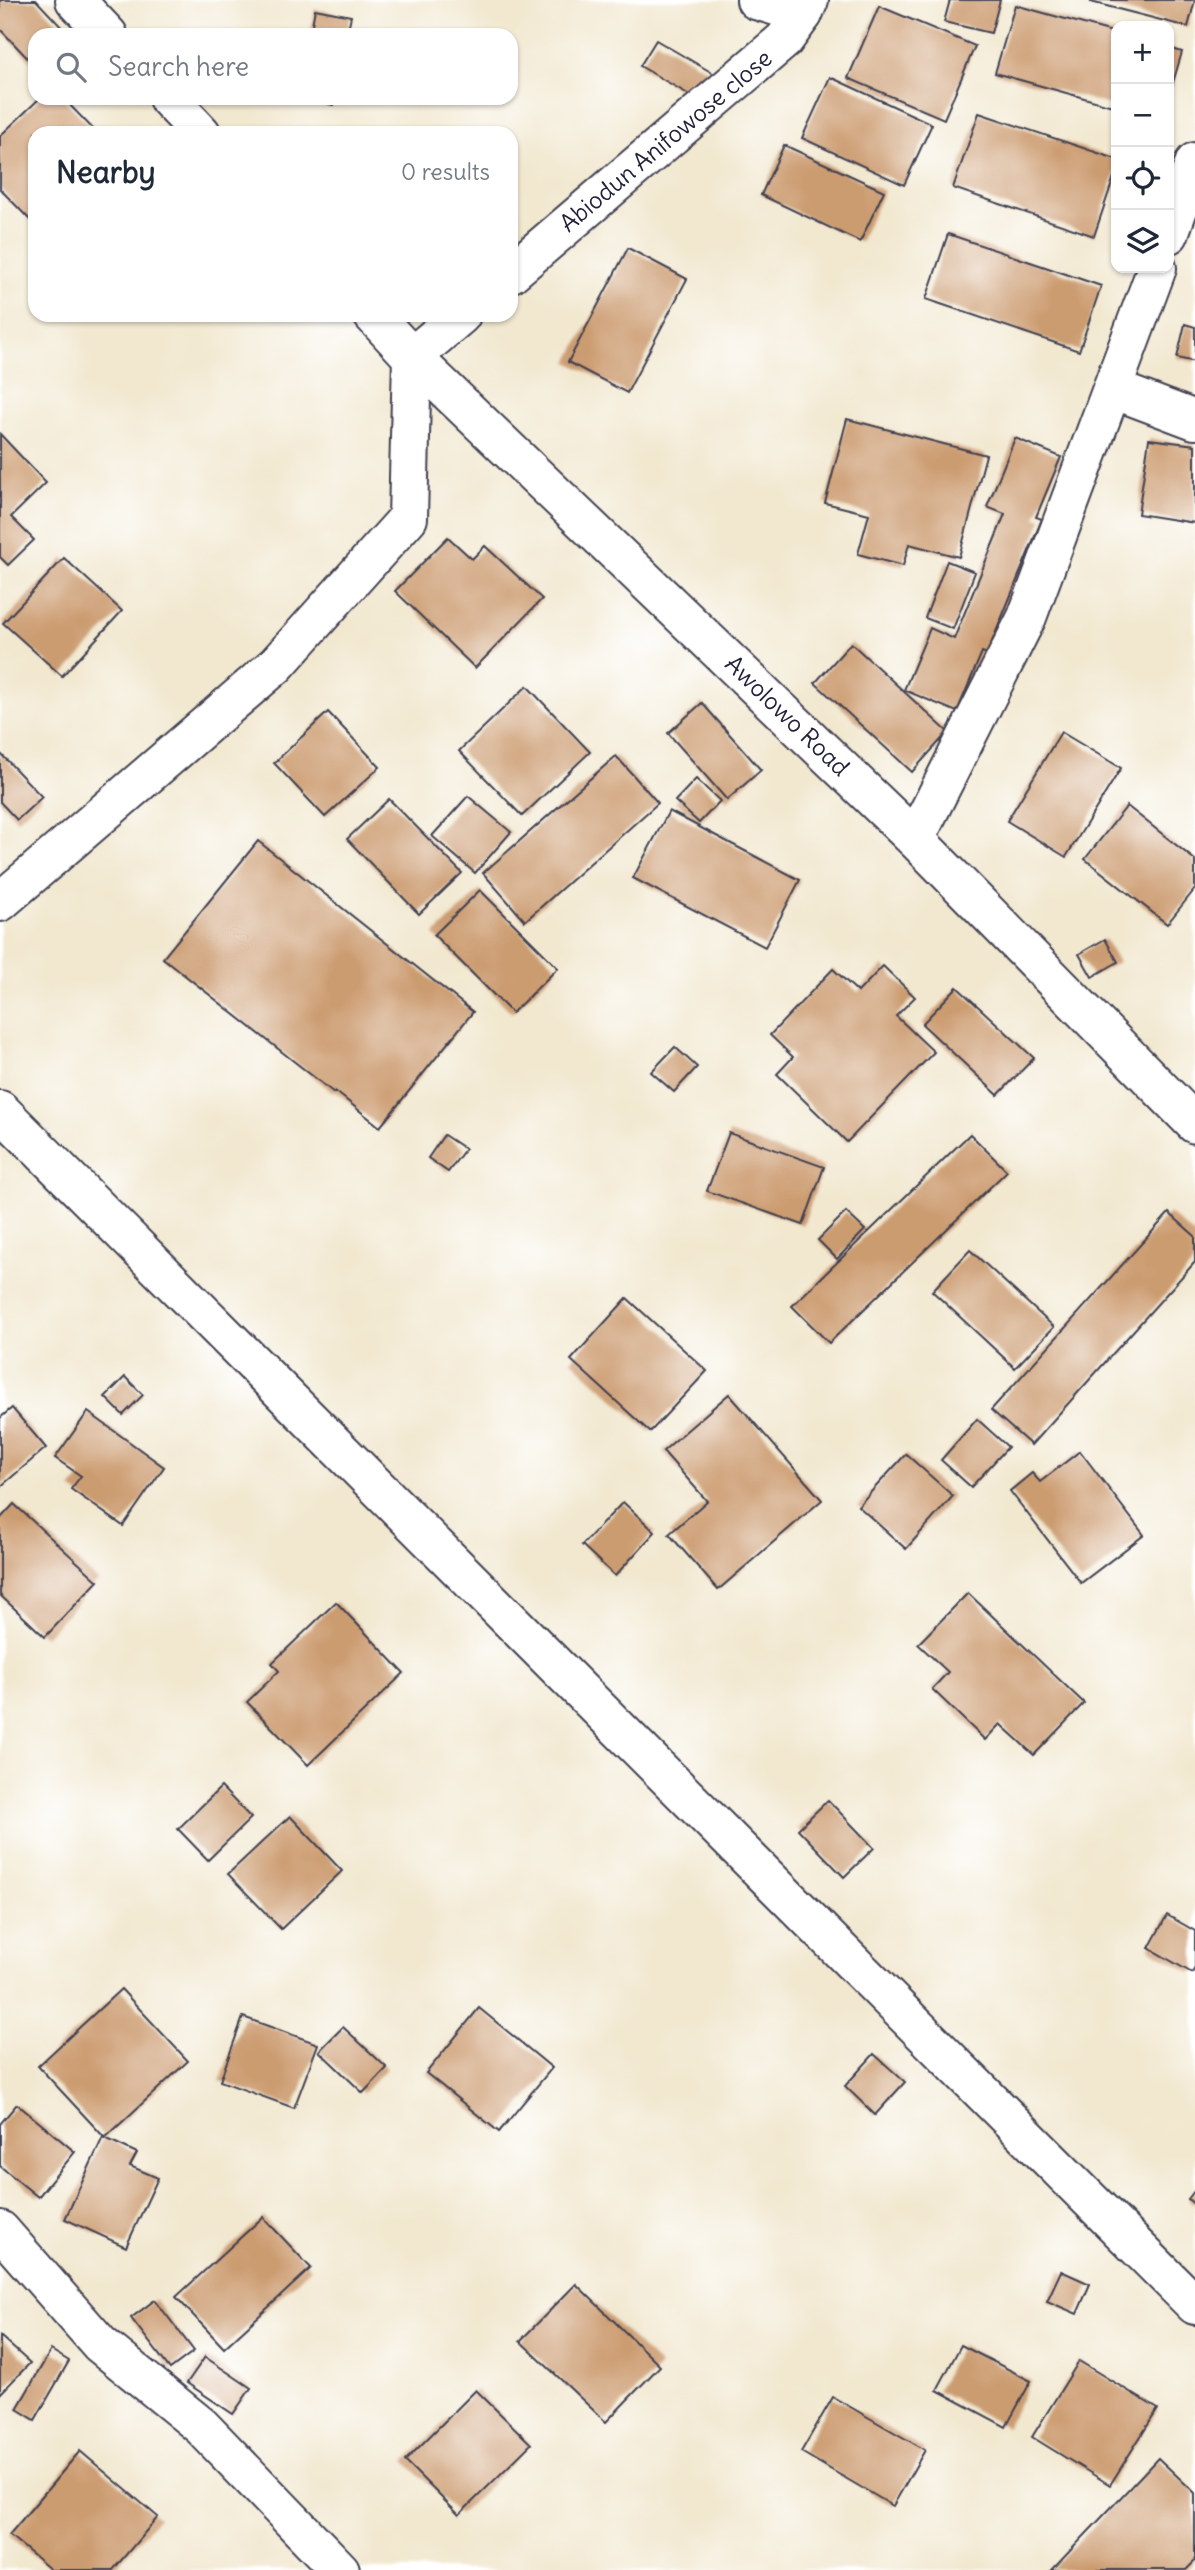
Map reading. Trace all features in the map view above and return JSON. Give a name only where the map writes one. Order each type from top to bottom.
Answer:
[{"type":"street","points":[[75,0],[101,28]]},
{"type":"street","points":[[756,0],[806,7]]},
{"type":"street","name":"Abiodun Anifowose close","points":[[518,267],[785,40],[806,7]]},
{"type":"street","points":[[175,105],[194,126]]},
{"type":"street","points":[[1174,220],[1195,162]]},
{"type":"street","points":[[915,839],[1027,617],[1155,273]]},
{"type":"street","name":"Awolowo Road","points":[[380,322],[412,357],[915,839],[1195,1124]]},
{"type":"street","points":[[0,902],[276,664],[408,518],[412,357],[453,322]]},
{"type":"street","points":[[1113,389],[1195,420]]},
{"type":"street","points":[[0,1110],[1195,2305]]},
{"type":"street","points":[[0,2230],[100,2344],[201,2426],[340,2570]]},
{"type":"building","points":[[0,0],[36,0],[62,28],[28,28],[28,59],[0,29]]},
{"type":"building","points":[[950,0],[1000,0],[991,33],[944,22]]},
{"type":"building","points":[[1195,0],[1188,27],[1174,23],[1174,21],[1091,2]]},
{"type":"building","points":[[1015,5],[1111,32],[1111,106],[995,73]]},
{"type":"building","points":[[879,6],[975,46],[944,119],[848,78]]},
{"type":"building","points":[[315,9],[351,16],[348,28],[311,28]]},
{"type":"building","points":[[656,40],[716,75],[700,101],[640,66]]},
{"type":"building","points":[[1174,50],[1182,52],[1174,79]]},
{"type":"building","points":[[830,77],[932,124],[904,185],[802,138]]},
{"type":"building","points":[[33,105],[70,105],[90,126],[28,126],[28,218],[0,189],[0,136]]},
{"type":"building","points":[[979,113],[1111,157],[1111,186],[1094,236],[953,188]]},
{"type":"building","points":[[784,145],[884,191],[860,242],[761,195]]},
{"type":"building","points":[[948,234],[1101,286],[1079,351],[926,299]]},
{"type":"building","points":[[628,248],[687,279],[627,393],[568,362]]},
{"type":"building","points":[[1185,324],[1195,327],[1195,362],[1177,358]]},
{"type":"building","points":[[847,419],[986,455],[959,557],[909,544],[903,566],[858,554],[869,514],[825,503]]},
{"type":"building","points":[[0,434],[46,483],[11,517],[34,540],[8,565],[0,557]]},
{"type":"building","points":[[1015,438],[1061,457],[1036,517],[1042,519],[987,654],[982,652],[957,712],[904,690],[930,628],[954,639],[1005,514],[987,507]]},
{"type":"building","points":[[1149,439],[1195,445],[1195,523],[1138,514]]},
{"type":"building","points":[[448,537],[472,559],[485,546],[542,599],[475,668],[395,591]]},
{"type":"building","points":[[64,558],[122,611],[62,676],[3,623]]},
{"type":"building","points":[[947,561],[975,572],[953,629],[925,618]]},
{"type":"building","points":[[851,643],[948,732],[912,772],[815,683]]},
{"type":"building","points":[[527,686],[590,752],[522,816],[459,751]]},
{"type":"building","points":[[702,703],[761,770],[727,800],[668,733]]},
{"type":"building","points":[[328,712],[380,767],[325,817],[274,763]]},
{"type":"building","points":[[1061,732],[1121,768],[1066,857],[1007,821]]},
{"type":"building","points":[[0,753],[42,797],[17,820],[0,802]]},
{"type":"building","points":[[616,756],[658,803],[525,921],[483,873]]},
{"type":"building","points":[[696,779],[720,801],[699,823],[675,801]]},
{"type":"building","points":[[468,796],[511,832],[475,873],[432,836]]},
{"type":"building","points":[[389,799],[462,873],[419,914],[347,839]]},
{"type":"building","points":[[1127,806],[1195,860],[1195,889],[1167,924],[1085,859]]},
{"type":"building","points":[[669,811],[800,880],[765,947],[633,878]]},
{"type":"building","points":[[258,841],[473,1012],[380,1127],[163,958]]},
{"type":"building","points":[[480,890],[558,968],[512,1013],[434,935]]},
{"type":"building","points":[[1105,939],[1118,962],[1092,977],[1079,954]]},
{"type":"building","points":[[883,966],[915,997],[896,1016],[934,1052],[847,1142],[777,1074],[793,1057],[770,1035],[833,969],[858,992]]},
{"type":"building","points":[[957,987],[1034,1058],[998,1095],[922,1024]]},
{"type":"building","points":[[675,1047],[697,1067],[674,1092],[651,1072]]},
{"type":"building","points":[[729,1133],[824,1167],[803,1225],[707,1191]]},
{"type":"building","points":[[970,1134],[1007,1171],[829,1343],[792,1306]]},
{"type":"building","points":[[444,1135],[465,1149],[448,1172],[428,1158]]},
{"type":"building","points":[[846,1212],[865,1230],[837,1259],[818,1240]]},
{"type":"building","points":[[1169,1213],[1195,1236],[1195,1262],[1031,1445],[991,1410]]},
{"type":"building","points":[[970,1250],[1054,1327],[1015,1368],[932,1291]]},
{"type":"building","points":[[627,1298],[707,1371],[650,1432],[571,1360]]},
{"type":"building","points":[[125,1377],[143,1395],[123,1415],[105,1397]]},
{"type":"building","points":[[729,1394],[822,1500],[718,1590],[669,1534],[707,1501],[663,1451]]},
{"type":"building","points":[[12,1408],[46,1448],[0,1487],[0,1418]]},
{"type":"building","points":[[88,1412],[164,1467],[123,1526],[71,1489],[81,1476],[55,1458]]},
{"type":"building","points":[[977,1419],[1008,1447],[971,1487],[941,1460]]},
{"type":"building","points":[[1080,1451],[1144,1535],[1081,1583],[1010,1491],[1032,1473],[1040,1482]]},
{"type":"building","points":[[906,1454],[953,1496],[906,1549],[858,1506]]},
{"type":"building","points":[[623,1502],[655,1532],[615,1576],[582,1545]]},
{"type":"building","points":[[14,1504],[98,1581],[45,1637],[0,1595],[0,1519]]},
{"type":"building","points":[[968,1593],[1084,1703],[1034,1755],[1000,1724],[985,1740],[932,1689],[948,1672],[918,1644]]},
{"type":"building","points":[[336,1602],[404,1673],[308,1765],[247,1702],[279,1671],[272,1663]]},
{"type":"building","points":[[221,1787],[251,1818],[208,1860],[178,1829]]},
{"type":"building","points":[[828,1800],[874,1848],[844,1877],[798,1829]]},
{"type":"building","points":[[290,1816],[342,1871],[281,1929],[228,1874]]},
{"type":"building","points":[[1167,1915],[1195,1931],[1195,1968],[1192,1973],[1149,1948]]},
{"type":"building","points":[[121,1989],[188,2061],[105,2138],[38,2066]]},
{"type":"building","points":[[479,2008],[552,2068],[499,2132],[426,2073]]},
{"type":"building","points":[[243,2017],[318,2044],[294,2108],[220,2081]]},
{"type":"building","points":[[343,2027],[387,2068],[363,2093],[319,2051]]},
{"type":"building","points":[[874,2054],[905,2082],[875,2115],[845,2086]]},
{"type":"building","points":[[17,2104],[75,2152],[38,2197],[0,2166],[0,2124]]},
{"type":"building","points":[[103,2137],[137,2153],[130,2166],[158,2178],[126,2247],[65,2219]]},
{"type":"building","points":[[1195,2190],[1195,2205],[1188,2199]]},
{"type":"building","points":[[263,2217],[311,2268],[224,2348],[176,2297]]},
{"type":"building","points":[[1061,2271],[1090,2284],[1077,2314],[1047,2301]]},
{"type":"building","points":[[576,2284],[660,2366],[606,2422],[520,2341]]},
{"type":"building","points":[[155,2300],[194,2351],[170,2369],[131,2318]]},
{"type":"building","points":[[0,2336],[30,2363],[0,2394]]},
{"type":"building","points":[[961,2345],[1031,2381],[1006,2427],[937,2390]]},
{"type":"building","points":[[51,2350],[69,2361],[35,2420],[17,2409]]},
{"type":"building","points":[[205,2357],[251,2388],[233,2414],[187,2383]]},
{"type":"building","points":[[1079,2361],[1158,2409],[1110,2485],[1032,2437]]},
{"type":"building","points":[[476,2390],[531,2444],[459,2515],[405,2461]]},
{"type":"building","points":[[833,2397],[925,2450],[893,2506],[801,2452]]},
{"type":"building","points":[[80,2451],[158,2517],[113,2570],[51,2570],[9,2535]]},
{"type":"building","points":[[1158,2458],[1195,2493],[1195,2561],[1186,2570],[1052,2570]]}]
